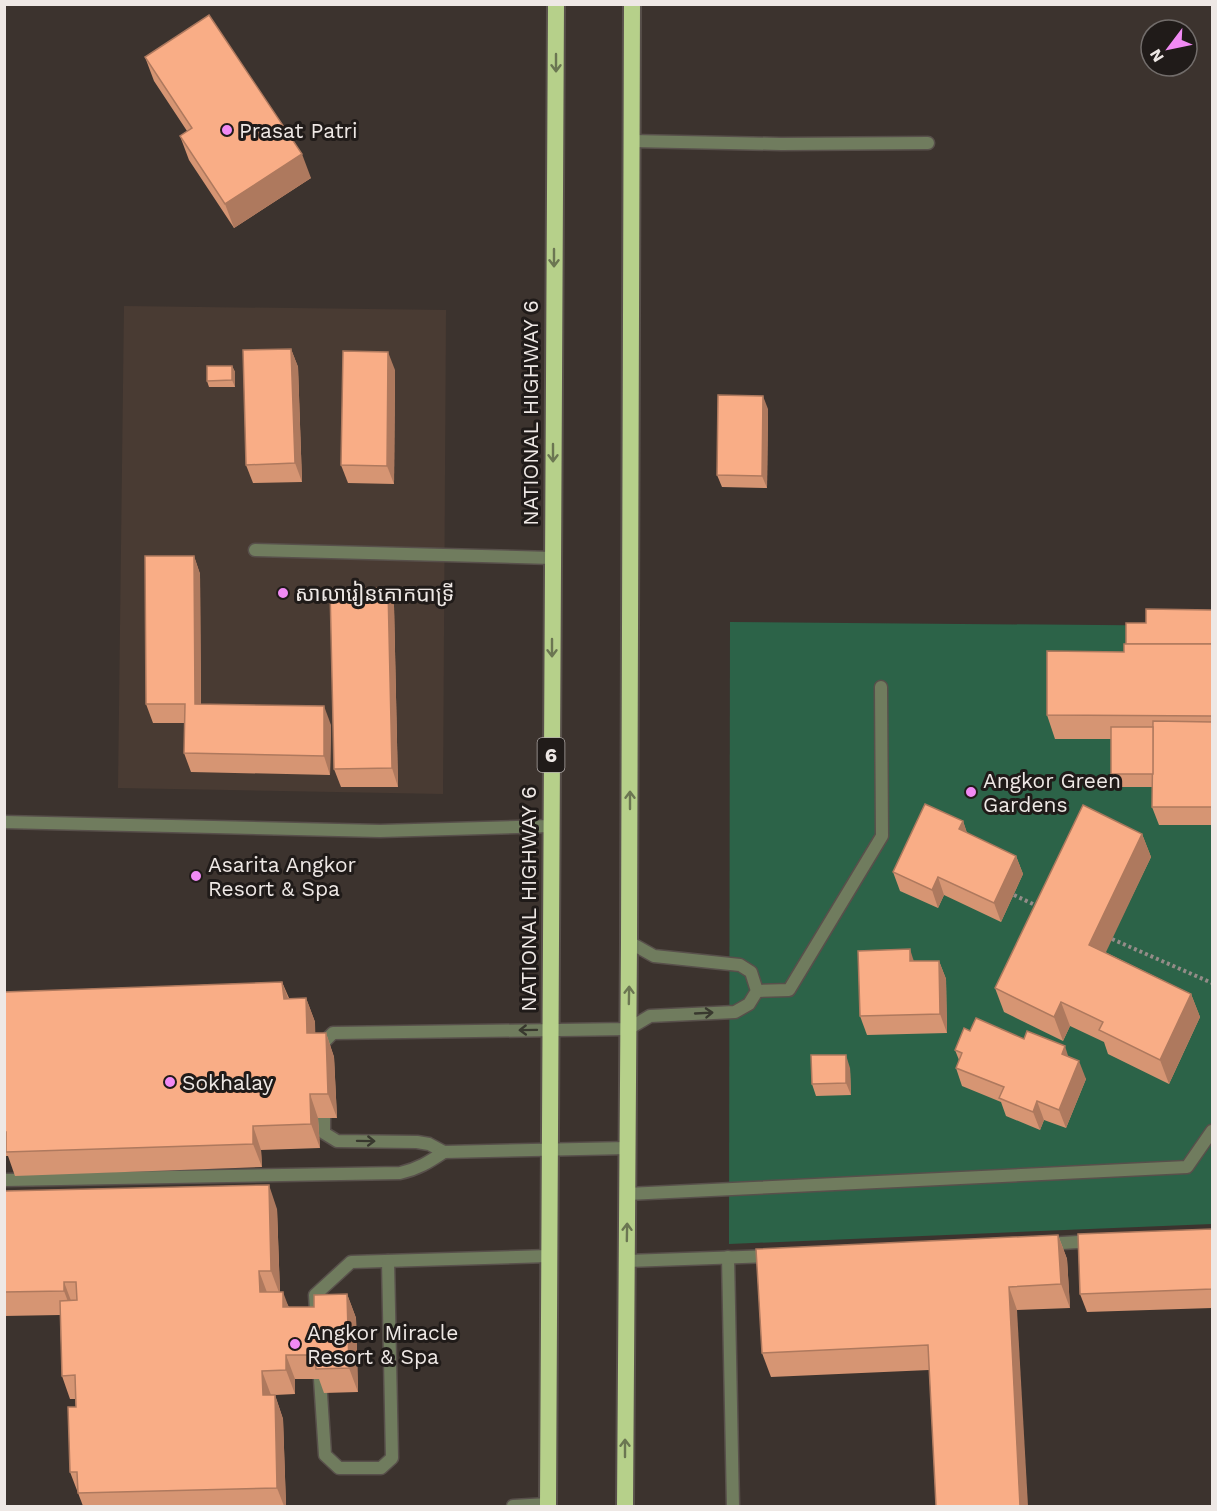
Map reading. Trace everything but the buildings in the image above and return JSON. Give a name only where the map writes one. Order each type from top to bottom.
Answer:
[{"type":"highway","name":"NATIONAL HIGHWAY 6","points":[[548,1505],[556,4]]},
{"type":"highway","points":[[625,1506],[632,4]]},
{"type":"street","points":[[632,141],[781,144],[928,142]]},
{"type":"street","points":[[255,550],[552,558]]},
{"type":"street","points":[[757,991],[789,990],[882,836],[881,687]]},
{"type":"street","points":[[4,822],[380,831],[551,826]]},
{"type":"street","points":[[323,1057],[322,1044],[333,1033],[628,1029],[650,1016],[735,1012],[749,1004],[757,991],[751,972],[740,965],[654,957],[629,942]]},
{"type":"street","points":[[324,1118],[324,1132],[337,1141],[417,1142],[429,1144],[444,1152],[628,1148]]},
{"type":"street","points":[[627,1194],[1187,1167],[1212,1131]]},
{"type":"street","points":[[4,1180],[400,1173],[414,1170],[444,1152]]},
{"type":"street","points":[[1035,1244],[1106,1241]]},
{"type":"street","points":[[627,1261],[788,1255]]},
{"type":"street","points":[[316,1319],[315,1295],[351,1262],[549,1256]]},
{"type":"street","points":[[729,1257],[733,1506]]},
{"type":"street","points":[[320,1379],[325,1455],[339,1468],[381,1468],[392,1458],[388,1261]]},
{"type":"street","points":[[513,1506],[548,1505]]},
{"type":"path","points":[[1014,895],[1042,908]]},
{"type":"path","points":[[1112,939],[1212,983]]},
{"type":"shaded area","name":"សាលារៀនគោកបាទ្រី","points":[[124,306],[446,310],[443,794],[118,788]]},
{"type":"green space","name":"Angkor Green Gardens","points":[[730,622],[1212,626],[1212,1224],[729,1244]]},
{"type":"place","name":"Prasat Patri","points":[[227,130]]},
{"type":"place","name":"សាលារៀនគោកបាទ្រី","points":[[283,593]]},
{"type":"place","name":"Angkor Green Gardens","points":[[971,792]]},
{"type":"place","name":"Asarita Angkor Resort & Spa","points":[[196,876]]},
{"type":"place","name":"Sokhalay","points":[[170,1082]]},
{"type":"place","name":"Angkor Miracle Resort & Spa","points":[[295,1344]]}]
